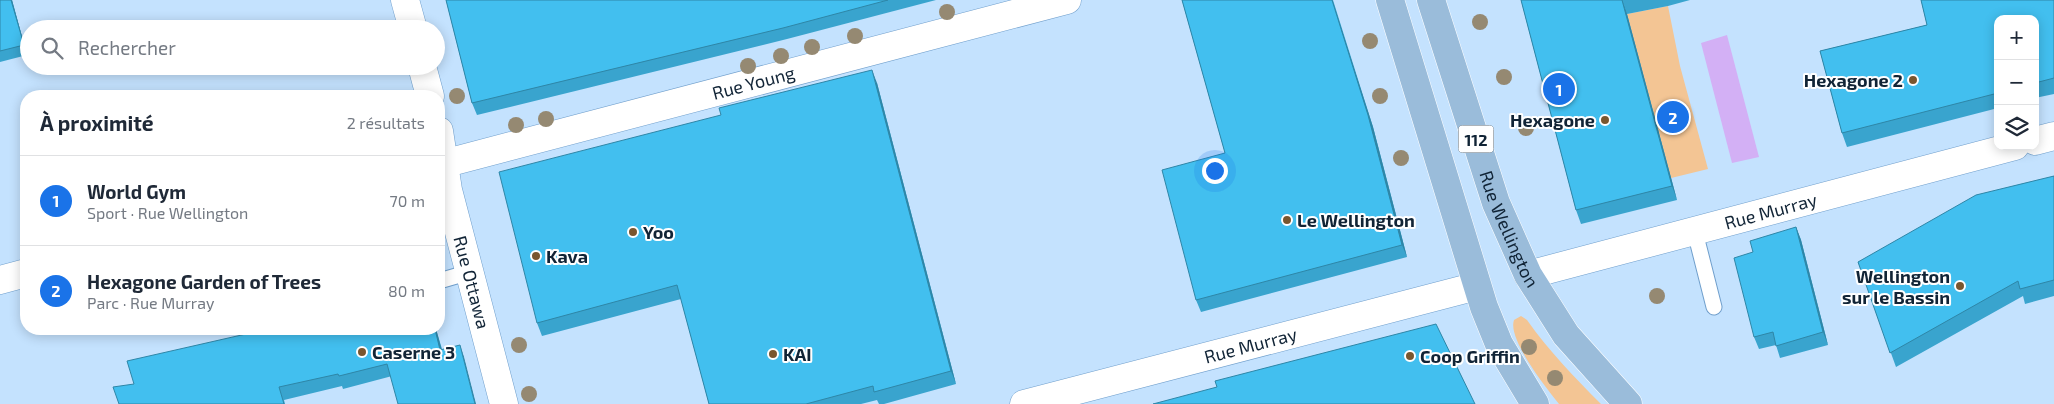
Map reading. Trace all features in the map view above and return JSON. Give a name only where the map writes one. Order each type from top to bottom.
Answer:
[{"type":"main road","name":"112","points":[[1390,0],[1477,286],[1499,344],[1536,404]]},
{"type":"main road","name":"Rue Wellington","points":[[1431,0],[1496,203],[1528,275],[1566,334],[1628,404]]},
{"type":"street","points":[[405,0],[411,20]]},
{"type":"street","name":"Rue Young","points":[[445,163],[1067,0]]},
{"type":"street","points":[[424,75],[428,90]]},
{"type":"street","points":[[2039,140],[2054,136]]},
{"type":"street","name":"Rue Murray","points":[[1528,275],[2000,150]]},
{"type":"street","name":"Rue Ottawa","points":[[445,177],[504,404]]},
{"type":"street","points":[[0,280],[20,275]]},
{"type":"street","name":"Rue Murray","points":[[1024,404],[1477,286]]},
{"type":"lane","points":[[1696,232],[1714,307]]},
{"type":"lane","points":[[445,279],[470,272]]},
{"type":"shaded area","points":[[1668,6],[1680,66],[1708,169],[1667,179],[1627,14]]},
{"type":"shaded area","points":[[1727,35],[1759,157],[1732,163],[1701,43]]},
{"type":"shaded area","points":[[1521,316],[1527,320],[1562,364],[1601,404],[1559,404],[1529,363],[1516,339],[1513,328],[1514,320]]},
{"type":"building","points":[[0,0],[11,0],[20,31],[20,46],[0,51]]},
{"type":"building","points":[[446,0],[888,0],[783,28],[472,103]]},
{"type":"building","points":[[1182,0],[1332,0],[1368,115],[1402,245],[1196,300],[1162,170],[1225,153]]},
{"type":"building","name":"Hexagone","points":[[1521,0],[1622,0],[1672,186],[1576,210]]},
{"type":"building","name":"Hexagone 2","points":[[1921,0],[2054,0],[2054,78],[2039,82],[2039,15],[1994,15],[1994,94],[1842,133],[1820,51],[1927,25]]},
{"type":"building","points":[[872,70],[951,371],[874,392],[873,386],[806,404],[709,404],[677,285],[537,323],[499,172],[721,115],[719,108]]},
{"type":"building","name":"Wellington sur le Bassin","points":[[2054,176],[2054,280],[2020,289],[2018,281],[1890,353],[1858,262],[1976,195]]},
{"type":"building","points":[[1796,227],[1823,332],[1776,346],[1773,332],[1754,337],[1734,258],[1753,252],[1750,241]]},
{"type":"building","name":"Coop Griffin","points":[[1436,324],[1475,404],[1153,404],[1217,387],[1215,381]]},
{"type":"building","points":[[242,335],[436,335],[440,350],[460,345],[475,404],[398,404],[387,364],[339,376],[338,374],[279,387],[284,404],[119,404],[113,387],[134,384],[127,361]]},
{"type":"place","name":"Hexagone 2","points":[[1913,80]]},
{"type":"place","name":"World Gym","points":[[1559,89]]},
{"type":"place","name":"Hexagone Garden of Trees","points":[[1673,117]]},
{"type":"place","name":"Hexagone","points":[[1605,120]]},
{"type":"place","name":"Le Wellington","points":[[1287,220]]},
{"type":"place","name":"Yoo","points":[[633,232]]},
{"type":"place","name":"Kava","points":[[536,256]]},
{"type":"place","name":"Wellington sur le Bassin","points":[[1960,286]]},
{"type":"place","name":"Caserne 3","points":[[362,352]]},
{"type":"place","name":"KAI","points":[[773,354]]},
{"type":"place","name":"Coop Griffin","points":[[1410,356]]}]
